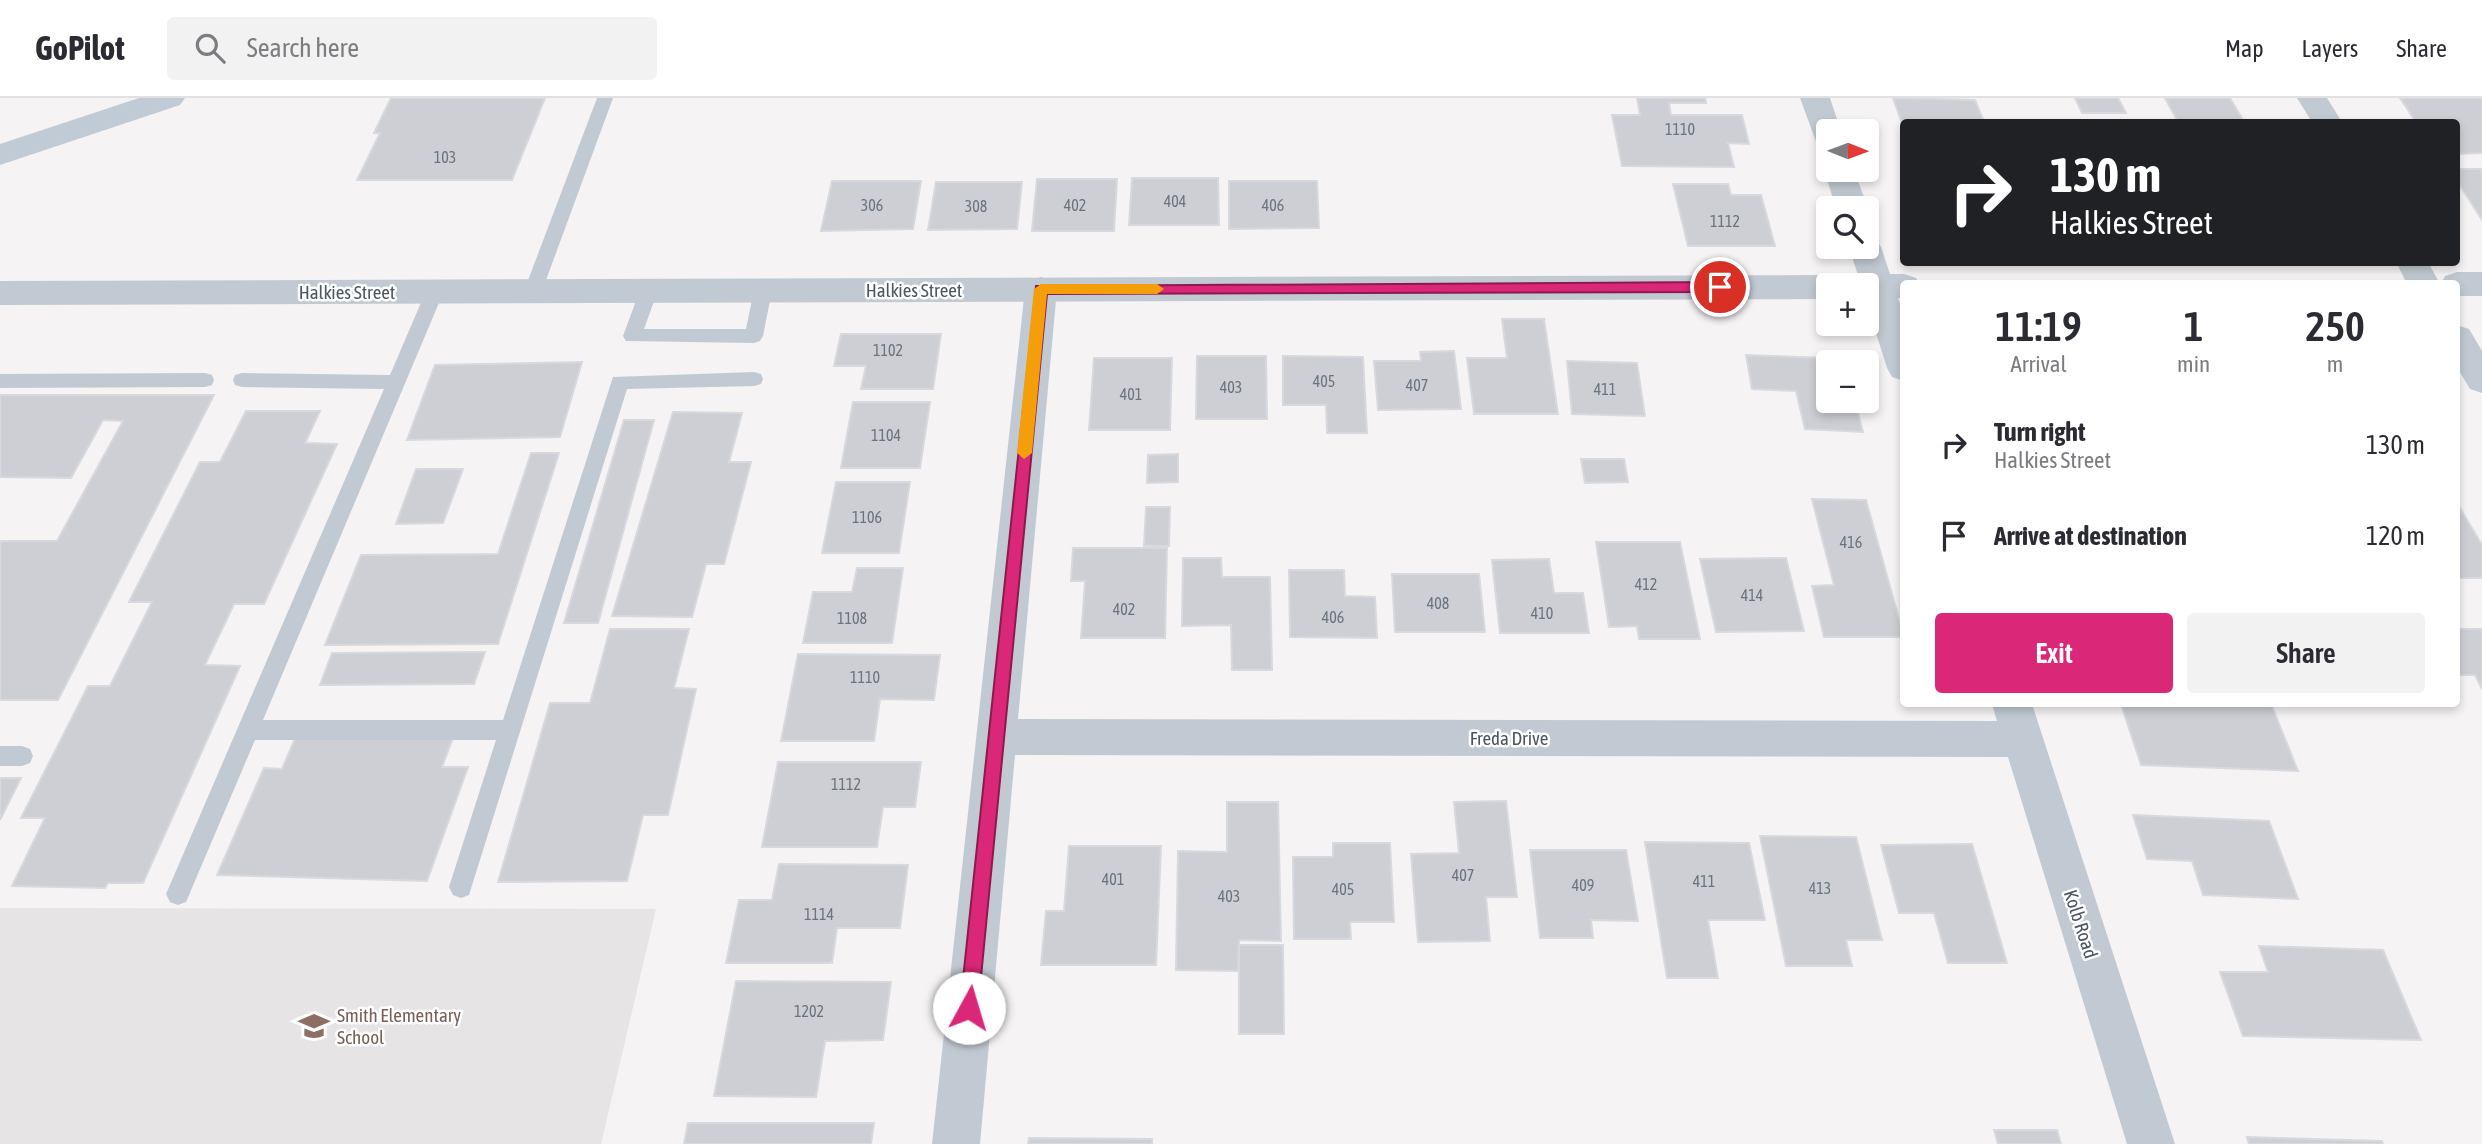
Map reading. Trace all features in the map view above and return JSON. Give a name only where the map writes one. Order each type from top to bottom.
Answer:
[{"type":"main road","points":[[0,155],[170,98]]},
{"type":"street","points":[[1815,98],[1822,119]]},
{"type":"street","points":[[2312,98],[2324,119]]},
{"type":"street","points":[[1871,259],[1883,286],[1900,352]]},
{"type":"street","points":[[2460,284],[2482,284]]},
{"type":"street","name":"Halkies Street","points":[[0,293],[1816,286]]},
{"type":"street","points":[[956,1144],[1041,289]]},
{"type":"street","points":[[2460,343],[2482,380]]},
{"type":"street","name":"Freda Drive","points":[[996,737],[2017,721]]},
{"type":"street","name":"Kolb Road","points":[[2017,721],[2151,1144]]},
{"type":"lane","points":[[533,291],[605,98]]},
{"type":"lane","points":[[649,290],[632,336],[754,336],[763,290]]},
{"type":"lane","points":[[177,894],[435,291]]},
{"type":"lane","points":[[461,887],[620,382],[754,379]]},
{"type":"lane","points":[[0,381],[205,380]]},
{"type":"lane","points":[[242,380],[397,382]]},
{"type":"lane","points":[[248,730],[511,730]]},
{"type":"shaded area","name":"Smith Elementary School","points":[[0,908],[656,909],[601,1144],[0,1144]]},
{"type":"building","points":[[391,98],[545,98],[512,180],[357,180],[380,133],[374,133]]},
{"type":"building","points":[[1637,98],[1705,98],[1706,103],[1669,103],[1671,115],[1742,115],[1749,144],[1728,143],[1734,167],[1622,166],[1612,115],[1640,115]]},
{"type":"building","points":[[1893,98],[1975,100],[1983,119],[1900,119]]},
{"type":"building","points":[[2075,98],[2118,98],[2126,113],[2082,113]]},
{"type":"building","points":[[2165,98],[2230,98],[2242,119],[2176,119]]},
{"type":"building","points":[[2400,98],[2482,98],[2482,153],[2460,154],[2460,119],[2414,119]]},
{"type":"building","points":[[2460,169],[2482,169],[2482,220],[2460,186]]},
{"type":"building","points":[[1132,178],[1218,178],[1219,225],[1129,225]]},
{"type":"building","points":[[1037,179],[1117,179],[1114,231],[1032,231]]},
{"type":"building","points":[[832,181],[921,181],[913,229],[821,231]]},
{"type":"building","points":[[1229,181],[1317,181],[1319,228],[1229,229]]},
{"type":"building","points":[[936,182],[1022,182],[1017,229],[928,230]]},
{"type":"building","points":[[1673,184],[1728,184],[1731,195],[1761,195],[1775,246],[1688,246]]},
{"type":"building","points":[[1502,319],[1544,319],[1558,414],[1474,414],[1467,358],[1507,358]]},
{"type":"building","points":[[841,334],[941,334],[933,389],[861,389],[866,366],[834,366]]},
{"type":"building","points":[[1454,351],[1461,409],[1378,410],[1374,361],[1421,361],[1420,352]]},
{"type":"building","points":[[1746,355],[1816,358],[1816,413],[1858,413],[1863,432],[1805,429],[1796,391],[1752,389]]},
{"type":"building","points":[[1197,356],[1266,356],[1267,419],[1196,419]]},
{"type":"building","points":[[1283,356],[1363,357],[1367,433],[1327,433],[1326,405],[1283,405]]},
{"type":"building","points":[[1094,358],[1172,358],[1170,430],[1089,430]]},
{"type":"building","points":[[1567,361],[1637,363],[1645,416],[1572,414]]},
{"type":"building","points":[[582,362],[560,437],[407,440],[435,365]]},
{"type":"building","points":[[0,395],[214,395],[58,700],[0,700],[0,541],[57,541],[123,421],[103,420],[71,478],[0,477]]},
{"type":"building","points":[[853,402],[930,402],[920,468],[841,468]]},
{"type":"building","points":[[246,411],[320,411],[305,443],[337,444],[264,604],[234,604],[205,665],[240,666],[143,883],[108,883],[105,888],[12,886],[45,818],[21,818],[88,686],[110,686],[152,602],[129,602],[200,462],[220,462]]},
{"type":"building","points":[[673,412],[742,413],[729,462],[751,462],[724,564],[706,564],[692,617],[612,616]]},
{"type":"building","points":[[624,420],[654,420],[598,623],[564,623]]},
{"type":"building","points":[[531,453],[559,453],[498,644],[325,645],[361,555],[498,554]]},
{"type":"building","points":[[1178,454],[1178,482],[1147,483],[1148,455]]},
{"type":"building","points":[[1581,459],[1624,459],[1628,482],[1585,483]]},
{"type":"building","points":[[416,469],[463,469],[443,523],[396,524]]},
{"type":"building","points":[[836,482],[910,482],[899,553],[822,553]]},
{"type":"building","points":[[1812,499],[1866,500],[1900,623],[1900,637],[1824,637],[1812,586],[1834,585]]},
{"type":"building","points":[[1146,507],[1170,507],[1169,546],[1144,546]]},
{"type":"building","points":[[2460,508],[2482,545],[2482,578],[2460,578]]},
{"type":"building","points":[[1596,542],[1680,542],[1700,639],[1639,639],[1637,626],[1609,627]]},
{"type":"building","points":[[1073,548],[1167,548],[1165,638],[1081,638],[1085,581],[1071,581]]},
{"type":"building","points":[[1183,558],[1221,558],[1222,577],[1270,577],[1272,670],[1232,670],[1231,625],[1182,626]]},
{"type":"building","points":[[1786,558],[1804,631],[1716,632],[1700,559]]},
{"type":"building","points":[[1549,559],[1554,593],[1583,593],[1589,633],[1500,633],[1492,560]]},
{"type":"building","points":[[857,568],[903,568],[892,643],[803,643],[813,592],[852,592]]},
{"type":"building","points":[[1289,570],[1344,570],[1345,596],[1375,597],[1377,638],[1290,637]]},
{"type":"building","points":[[1392,574],[1479,574],[1485,632],[1395,632]]},
{"type":"building","points":[[610,629],[689,629],[674,688],[696,689],[668,815],[643,815],[627,881],[498,882],[550,703],[590,703]]},
{"type":"building","points":[[2460,629],[2482,629],[2482,689],[2475,675],[2460,675]]},
{"type":"building","points":[[485,652],[474,684],[320,685],[332,653]]},
{"type":"building","points":[[798,654],[940,655],[934,700],[880,699],[874,741],[781,741]]},
{"type":"building","points":[[2122,707],[2272,707],[2298,771],[2141,765]]},
{"type":"building","points":[[297,734],[453,738],[442,767],[468,767],[427,881],[217,875],[264,768],[282,769]]},
{"type":"building","points":[[778,762],[921,762],[915,807],[883,807],[877,847],[762,847]]},
{"type":"building","points":[[0,778],[21,778],[0,820]]},
{"type":"building","points":[[1506,801],[1517,897],[1486,897],[1490,941],[1418,942],[1411,854],[1459,853],[1454,802]]},
{"type":"building","points":[[1227,802],[1278,802],[1281,941],[1239,940],[1238,971],[1176,970],[1178,851],[1227,852]]},
{"type":"building","points":[[2133,815],[2269,821],[2298,899],[2203,895],[2192,861],[2147,859]]},
{"type":"building","points":[[1760,836],[1856,837],[1882,940],[1846,940],[1852,966],[1786,966]]},
{"type":"building","points":[[1645,842],[1749,843],[1765,920],[1708,920],[1718,978],[1667,978]]},
{"type":"building","points":[[1333,843],[1390,843],[1394,922],[1350,922],[1351,939],[1294,939],[1293,857],[1333,857]]},
{"type":"building","points":[[1972,844],[2007,963],[1948,963],[1934,913],[1899,913],[1881,845]]},
{"type":"building","points":[[1069,846],[1161,846],[1156,965],[1041,965],[1046,911],[1064,911]]},
{"type":"building","points":[[1530,850],[1626,850],[1638,921],[1591,920],[1593,938],[1540,938]]},
{"type":"building","points":[[779,864],[908,865],[900,928],[837,928],[832,963],[726,963],[739,900],[772,900]]},
{"type":"building","points":[[1239,945],[1283,945],[1284,1034],[1239,1034]]},
{"type":"building","points":[[2259,946],[2383,950],[2421,1040],[2243,1036],[2220,972],[2268,972]]},
{"type":"building","points":[[736,981],[891,982],[883,1040],[825,1041],[816,1097],[714,1096]]},
{"type":"building","points":[[688,1123],[874,1123],[871,1144],[684,1144]]},
{"type":"building","points":[[1994,1130],[2057,1130],[2061,1144],[1998,1144]]},
{"type":"building","points":[[2247,1137],[2382,1141],[2383,1144],[2249,1144]]},
{"type":"building","points":[[1029,1138],[1152,1139],[1152,1144],[1028,1144]]},
{"type":"slow traffic","points":[[1024,453],[1041,289],[1157,289]]},
{"type":"place","name":"Smith Elementary School","points":[[314,1026]]},
{"type":"route","points":[[969,1008],[1041,289],[1720,287]]}]
